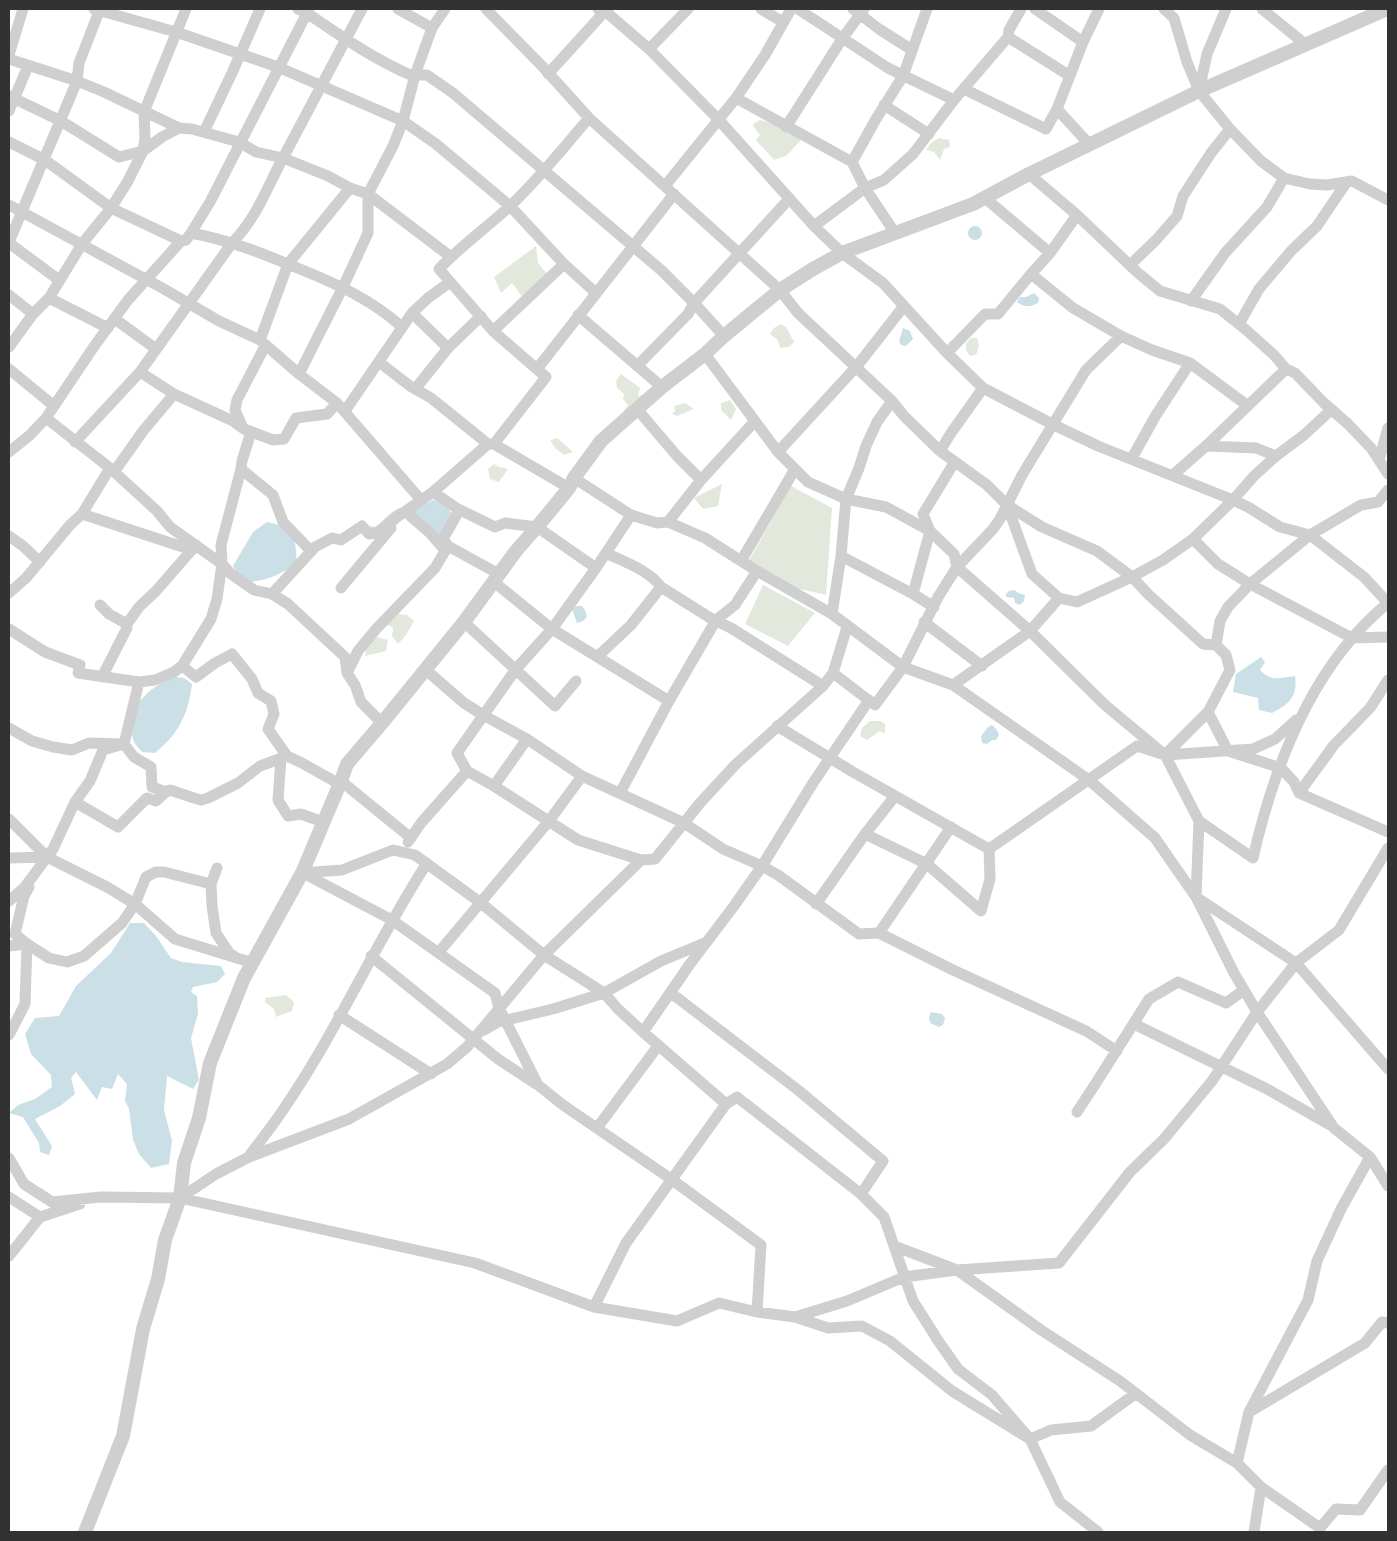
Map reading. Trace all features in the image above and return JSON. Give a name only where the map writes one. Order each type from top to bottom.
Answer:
[{"type":"street","points":[[23,9],[9,57],[28,66],[77,81],[104,92],[179,128],[192,128],[239,142],[256,152],[283,158],[368,194],[450,257]]},
{"type":"street","points":[[60,280],[9,243],[77,81],[79,63],[98,9],[176,32],[278,67],[403,121],[436,144],[510,206],[564,264],[596,293]]},
{"type":"street","points":[[9,347],[33,314],[49,298],[82,244],[112,208],[143,151],[145,139],[144,112],[186,9]]},
{"type":"street","points":[[204,132],[260,9]]},
{"type":"street","points":[[75,442],[140,372],[232,242],[246,229],[362,9]]},
{"type":"street","points":[[398,9],[432,28]]},
{"type":"street","points":[[299,374],[368,233],[368,194],[393,146],[403,121],[415,76],[432,28],[445,9]]},
{"type":"street","points":[[486,9],[589,118],[719,236],[741,253],[780,290],[798,313],[892,400],[904,416],[940,451],[954,463],[988,485],[1007,505],[1042,527],[1097,551],[1132,577],[1203,644],[1216,645],[1226,655],[1230,670],[1208,712],[1165,755]]},
{"type":"street","points":[[649,49],[688,9]]},
{"type":"street","points":[[761,9],[783,22]]},
{"type":"street","points":[[665,186],[736,98],[765,55],[791,9]]},
{"type":"street","points":[[798,9],[842,39],[903,76],[954,100]]},
{"type":"street","points":[[852,162],[884,105],[903,76],[927,9]]},
{"type":"street","points":[[814,226],[865,188],[884,180],[914,154],[954,100],[1008,37],[1009,30],[1021,9]]},
{"type":"street","points":[[1035,9],[1082,42]]},
{"type":"street","points":[[964,89],[1046,129],[1057,109],[1082,42],[1099,9]]},
{"type":"street","points":[[1164,9],[1174,18],[1198,91],[1261,161],[1284,178],[1310,184],[1327,185],[1352,182],[1388,200]]},
{"type":"street","points":[[1198,91],[1207,54],[1226,9]]},
{"type":"street","points":[[1262,9],[1305,44]]},
{"type":"street","points":[[85,1532],[123,1436],[143,1329],[158,1279],[165,1240],[180,1198],[184,1163],[200,1118],[210,1063],[244,978],[302,873],[341,781],[346,764],[464,622],[601,441],[662,387],[705,354],[780,290],[814,268],[842,253],[966,207],[1198,91],[1387,9]]},
{"type":"street","points":[[9,452],[30,435],[46,418],[128,300],[191,233],[210,202],[278,67],[304,10],[359,49],[389,66],[415,76],[427,75],[453,93],[633,245],[694,303],[724,336]]},
{"type":"street","points":[[548,74],[603,10],[649,49],[718,119],[814,226],[842,253],[883,283],[947,353],[983,388],[1054,426],[1098,446],[1233,500],[1280,527],[1310,536],[1364,577],[1388,603],[1372,616],[1352,638],[1300,716],[1260,828],[1253,858],[1199,821],[1165,755],[1104,705],[1030,631],[957,567],[954,554],[930,531],[886,507],[846,499],[808,482],[778,452],[705,354]]},
{"type":"street","points":[[786,127],[859,11],[879,29],[912,50]]},
{"type":"street","points":[[1008,37],[1070,76]]},
{"type":"street","points":[[9,111],[12,96],[28,66]]},
{"type":"street","points":[[12,96],[61,121],[119,157],[143,151],[162,137],[179,128]]},
{"type":"street","points":[[736,98],[852,162],[865,188],[895,232]]},
{"type":"street","points":[[884,105],[929,134]]},
{"type":"street","points":[[1057,109],[1089,144]]},
{"type":"street","points":[[272,594],[315,546],[332,538],[341,540],[362,526],[369,534],[378,533],[402,513],[433,492],[491,444],[546,377],[494,331],[440,269],[450,257],[510,206],[544,171],[589,118]]},
{"type":"street","points":[[1130,265],[1177,216],[1183,196],[1230,128]]},
{"type":"street","points":[[9,142],[44,160],[112,208],[181,242]]},
{"type":"street","points":[[1029,174],[1160,291],[1220,309],[1238,324],[1274,355],[1286,369],[1295,373],[1371,448],[1388,474]]},
{"type":"street","points":[[1191,300],[1225,253],[1266,207],[1284,178]]},
{"type":"street","points":[[1238,324],[1259,289],[1291,251],[1316,226],[1346,183]]},
{"type":"street","points":[[9,629],[44,652],[71,660],[80,665],[78,673],[139,682],[155,680],[174,672],[182,666],[211,619],[217,600],[222,564],[221,545],[241,469],[247,430],[235,410],[237,400],[262,343],[288,264],[350,188]]},
{"type":"street","points":[[537,369],[674,194]]},
{"type":"street","points":[[985,198],[1050,253]]},
{"type":"street","points":[[637,366],[688,314],[694,303],[789,199]]},
{"type":"street","points":[[9,204],[262,343],[337,403],[421,500]]},
{"type":"street","points":[[947,353],[986,314],[998,314],[1030,274],[1050,253],[1077,215]]},
{"type":"street","points":[[191,233],[232,242],[343,287],[386,313],[402,327]]},
{"type":"street","points":[[494,331],[564,264]]},
{"type":"street","points":[[1030,274],[1073,308],[1121,336],[1152,350],[1190,363],[1248,406]]},
{"type":"street","points":[[345,411],[412,313],[428,298],[450,282]]},
{"type":"street","points":[[9,295],[33,314]]},
{"type":"street","points":[[49,298],[111,323],[156,349]]},
{"type":"street","points":[[778,452],[857,366],[904,306]]},
{"type":"street","points":[[412,313],[448,348]]},
{"type":"street","points":[[578,315],[662,387]]},
{"type":"street","points":[[416,388],[448,348],[481,316]]},
{"type":"street","points":[[832,672],[875,705],[903,667],[924,622],[957,567],[993,529],[1022,475],[1054,426],[1086,370],[1121,336]]},
{"type":"street","points":[[379,362],[431,398],[491,444],[631,515],[657,522],[668,522],[705,538],[757,571],[832,614],[903,667],[953,685],[1090,780],[1155,838],[1196,897],[1234,973],[1257,1012],[1334,1128]]},
{"type":"street","points":[[1132,458],[1156,415],[1190,363]]},
{"type":"street","points":[[9,369],[54,406]]},
{"type":"street","points":[[1173,475],[1286,369]]},
{"type":"street","points":[[140,372],[174,394],[233,421],[247,430],[273,440],[284,439],[296,418],[327,414],[337,403]]},
{"type":"street","points":[[940,451],[983,388]]},
{"type":"street","points":[[9,593],[26,578],[70,525],[82,514],[112,470],[174,394]]},
{"type":"street","points":[[832,614],[841,556],[846,499],[873,430],[892,400]]},
{"type":"street","points":[[637,409],[677,456],[701,480]]},
{"type":"street","points":[[1007,505],[1032,574],[1059,598],[1077,602],[1132,577],[1163,560],[1193,539],[1233,500],[1254,476],[1331,410]]},
{"type":"street","points":[[46,418],[112,470],[194,548],[222,564],[254,590],[272,594],[288,604],[345,657],[347,673],[355,684],[360,702],[382,723]]},
{"type":"street","points":[[668,522],[701,480],[755,421]]},
{"type":"street","points":[[1379,460],[1388,428]]},
{"type":"street","points":[[1206,446],[1256,448],[1276,456]]},
{"type":"street","points":[[913,594],[930,531],[923,514],[954,463]]},
{"type":"street","points":[[241,469],[273,495],[283,522],[311,552]]},
{"type":"street","points":[[741,561],[795,469]]},
{"type":"street","points":[[1216,645],[1220,621],[1228,607],[1250,584],[1310,536],[1361,505],[1378,502],[1388,490]]},
{"type":"street","points":[[433,492],[458,509],[495,527],[505,523],[537,527],[596,568]]},
{"type":"street","points":[[458,509],[443,539],[448,546],[497,578],[552,629],[669,701]]},
{"type":"street","points":[[402,513],[407,513],[429,532],[442,547],[448,546]]},
{"type":"street","points":[[341,588],[371,554],[402,513]]},
{"type":"street","points":[[82,514],[194,548]]},
{"type":"street","points":[[631,515],[552,629],[516,670],[457,753],[467,771],[494,786],[578,840],[641,860],[656,859],[700,803],[736,764],[823,686],[832,672],[847,627]]},
{"type":"street","points":[[9,536],[40,562]]},
{"type":"street","points":[[1193,539],[1218,564],[1250,584],[1352,638],[1388,637]]},
{"type":"street","points":[[347,673],[358,651],[377,628],[435,568],[448,546]]},
{"type":"street","points":[[102,677],[127,628],[126,624],[139,607],[156,591],[194,548]]},
{"type":"street","points":[[606,553],[641,570],[656,580],[661,587],[731,628],[823,686]]},
{"type":"street","points":[[841,556],[934,607]]},
{"type":"street","points":[[620,793],[669,701],[716,620],[735,605],[757,571]]},
{"type":"street","points":[[597,657],[630,625],[661,587]]},
{"type":"street","points":[[953,685],[1030,631],[1059,598]]},
{"type":"street","points":[[100,605],[109,614],[126,624]]},
{"type":"street","points":[[464,622],[555,706],[576,681]]},
{"type":"street","points":[[924,622],[982,666]]},
{"type":"street","points":[[182,666],[196,677],[232,654],[252,679],[258,693],[271,701],[274,714],[268,729],[284,757],[278,800],[288,816],[301,814],[323,822]]},
{"type":"street","points":[[426,670],[464,703],[528,739],[582,776],[684,823],[724,849],[778,875],[859,934],[879,933],[953,970],[1086,1031],[1117,1051]]},
{"type":"street","points":[[1299,792],[1334,745],[1370,708],[1388,680]]},
{"type":"street","points":[[124,744],[139,682]]},
{"type":"street","points":[[643,1032],[762,866],[813,782],[869,700]]},
{"type":"street","points":[[1208,712],[1228,751],[1280,768],[1294,782],[1299,792],[1388,832]]},
{"type":"street","points":[[989,849],[1136,746],[1165,755],[1253,749],[1275,739],[1300,716]]},
{"type":"street","points":[[777,726],[989,849]]},
{"type":"street","points":[[9,728],[32,741],[72,750],[90,743],[124,744]]},
{"type":"street","points":[[494,786],[528,739]]},
{"type":"street","points":[[124,744],[134,757],[151,767],[152,787],[166,792]]},
{"type":"street","points":[[9,901],[24,888],[53,849],[75,802],[90,781],[103,750],[124,744]]},
{"type":"street","points":[[75,802],[118,826],[147,798],[156,801],[170,790],[200,800],[208,798],[238,783],[260,766],[284,757],[302,763],[334,781],[341,781],[411,838]]},
{"type":"street","points":[[401,852],[421,823],[467,771]]},
{"type":"street","points":[[440,952],[549,821],[582,776]]},
{"type":"street","points":[[816,904],[865,834],[895,796]]},
{"type":"street","points":[[9,819],[47,857],[107,887],[135,904],[175,939],[253,963]]},
{"type":"street","points":[[1196,897],[1199,821]]},
{"type":"street","points":[[879,933],[951,827]]},
{"type":"street","points":[[865,834],[927,864],[981,911],[990,879],[989,849]]},
{"type":"street","points":[[795,1317],[847,1301],[904,1277],[958,1270],[1059,1262],[1130,1172],[1164,1138],[1212,1081],[1257,1012],[1296,963],[1339,930],[1388,848]]},
{"type":"street","points":[[302,873],[342,870],[393,850],[415,855],[482,903],[544,955],[604,993],[618,1009],[658,1046],[726,1104]]},
{"type":"street","points":[[9,858],[47,857]]},
{"type":"street","points":[[47,857],[24,896],[15,934],[49,958],[67,962],[84,956],[122,924],[135,904],[146,877],[156,872],[176,874],[211,884]]},
{"type":"street","points":[[180,1198],[216,1174],[249,1157],[349,1119],[447,1064],[475,1037],[544,955],[641,860]]},
{"type":"street","points":[[249,1157],[285,1107],[371,956],[427,863]]},
{"type":"street","points":[[216,868],[211,884],[216,933],[230,954],[237,958]]},
{"type":"street","points":[[302,873],[392,920],[440,952],[495,993],[499,1008],[538,1085]]},
{"type":"street","points":[[1196,897],[1296,963],[1388,1069]]},
{"type":"street","points":[[475,1037],[498,1022],[553,1009],[604,993],[661,961],[709,942]]},
{"type":"street","points":[[9,946],[27,944]]},
{"type":"street","points":[[9,1035],[25,1004],[27,944]]},
{"type":"street","points":[[371,956],[475,1037],[498,1060],[538,1085],[563,1105],[671,1179],[761,1245],[757,1312]]},
{"type":"street","points":[[1077,1112],[1149,999],[1178,982],[1226,1003],[1244,990]]},
{"type":"street","points":[[671,993],[798,1090],[883,1161],[861,1194]]},
{"type":"street","points":[[339,1015],[431,1074]]},
{"type":"street","points":[[1134,1024],[1267,1089],[1334,1128],[1370,1157],[1388,1186]]},
{"type":"street","points":[[597,1128],[658,1046]]},
{"type":"street","points":[[594,1307],[626,1243],[726,1104],[738,1096],[861,1194],[884,1216],[912,1301],[958,1369],[992,1395],[1030,1439],[1060,1502],[1098,1532]]},
{"type":"street","points":[[1237,1463],[1249,1412],[1308,1300],[1317,1261],[1341,1209],[1370,1157]]},
{"type":"street","points":[[9,1158],[24,1184],[52,1202],[101,1198],[180,1198],[475,1263],[594,1307],[677,1321],[719,1303],[757,1312],[795,1317],[828,1328],[862,1326],[890,1341],[952,1391],[1030,1439]]},
{"type":"street","points":[[9,1197],[40,1217]]},
{"type":"street","points":[[9,1256],[40,1217],[101,1198]]},
{"type":"street","points":[[894,1246],[958,1270],[1041,1330],[1120,1381],[1190,1435],[1237,1463],[1261,1487],[1320,1528],[1336,1509],[1360,1510],[1388,1470]]},
{"type":"street","points":[[1249,1412],[1365,1343],[1382,1322],[1388,1323]]},
{"type":"street","points":[[1030,1439],[1051,1430],[1091,1426],[1135,1394]]},
{"type":"street","points":[[1254,1532],[1261,1487]]},
{"type":"shaded area","points":[[760,120],[773,123],[803,138],[786,156],[774,160],[756,140],[760,135],[753,126],[754,123]]},
{"type":"shaded area","points":[[939,138],[949,140],[950,147],[944,149],[940,160],[934,152],[926,150],[931,143]]},
{"type":"shaded area","points":[[972,226],[978,226],[982,233],[978,240],[972,240],[968,236],[968,230]]},
{"type":"shaded area","points":[[536,246],[538,263],[548,275],[523,298],[512,283],[501,293],[494,277]]},
{"type":"shaded area","points":[[1034,293],[1039,298],[1038,303],[1028,306],[1017,302],[1020,297],[1026,297]]},
{"type":"shaded area","points":[[781,324],[786,327],[794,342],[789,347],[780,348],[778,340],[770,334],[774,328]]},
{"type":"shaded area","points":[[903,328],[910,331],[913,339],[906,346],[901,345],[899,341]]},
{"type":"shaded area","points":[[971,338],[977,338],[979,346],[976,355],[970,356],[966,350],[966,344]]},
{"type":"shaded area","points":[[621,374],[640,388],[638,397],[641,395],[645,398],[621,415],[628,405],[623,399],[624,394],[617,388],[616,381]]},
{"type":"shaded area","points":[[730,400],[736,409],[731,420],[721,410],[721,403]]},
{"type":"shaded area","points":[[685,403],[694,409],[677,416],[672,414],[675,411],[674,406]]},
{"type":"shaded area","points":[[557,438],[573,452],[564,455],[556,449],[550,440]]},
{"type":"shaded area","points":[[494,464],[508,469],[499,482],[490,479],[488,469]]},
{"type":"shaded area","points":[[722,484],[718,506],[703,509],[694,498]]},
{"type":"shaded area","points":[[791,486],[832,508],[826,595],[791,587],[748,562]]},
{"type":"shaded area","points":[[433,500],[445,502],[451,513],[444,545],[429,526],[410,513],[381,536],[369,526],[375,527],[398,509]]},
{"type":"shaded area","points":[[267,522],[283,527],[292,534],[297,562],[275,576],[250,582],[236,572],[233,566],[253,532]]},
{"type":"shaded area","points":[[763,585],[815,613],[788,646],[745,624]]},
{"type":"shaded area","points":[[1015,590],[1025,595],[1024,601],[1020,605],[1015,603],[1014,598],[1006,597],[1009,591]]},
{"type":"shaded area","points":[[576,606],[582,606],[587,617],[577,623],[572,609]]},
{"type":"shaded area","points":[[398,614],[407,615],[414,621],[398,644],[392,636],[393,628],[386,624]]},
{"type":"shaded area","points":[[377,637],[388,640],[386,651],[365,656],[367,645]]},
{"type":"shaded area","points":[[1261,657],[1265,662],[1260,670],[1264,674],[1272,678],[1295,676],[1294,695],[1288,703],[1272,713],[1259,710],[1258,698],[1233,692],[1236,674]]},
{"type":"shaded area","points":[[175,677],[184,678],[192,684],[185,714],[176,731],[163,746],[155,753],[142,752],[134,743],[132,736],[135,710],[139,702],[151,690]]},
{"type":"shaded area","points":[[870,721],[880,721],[885,724],[885,733],[880,731],[867,740],[860,736],[862,728]]},
{"type":"shaded area","points":[[992,725],[999,735],[996,740],[992,740],[987,744],[982,743],[981,736]]},
{"type":"shaded area","points":[[130,923],[144,923],[156,936],[171,958],[182,962],[221,966],[225,974],[217,982],[193,987],[191,992],[197,996],[198,1014],[191,1038],[199,1080],[193,1089],[167,1076],[164,1110],[172,1141],[169,1164],[151,1168],[139,1154],[133,1140],[129,1109],[125,1101],[127,1084],[118,1074],[112,1089],[102,1087],[97,1100],[76,1072],[71,1078],[75,1094],[60,1106],[35,1119],[52,1146],[49,1155],[40,1152],[39,1143],[23,1117],[9,1113],[18,1105],[35,1099],[52,1087],[51,1075],[31,1054],[25,1034],[35,1018],[59,1016],[76,986],[111,953]]},
{"type":"shaded area","points":[[286,995],[294,1002],[292,1011],[276,1017],[274,1009],[265,1002],[265,998]]},
{"type":"shaded area","points":[[931,1012],[942,1014],[945,1018],[943,1025],[939,1027],[930,1023],[929,1017]]}]
